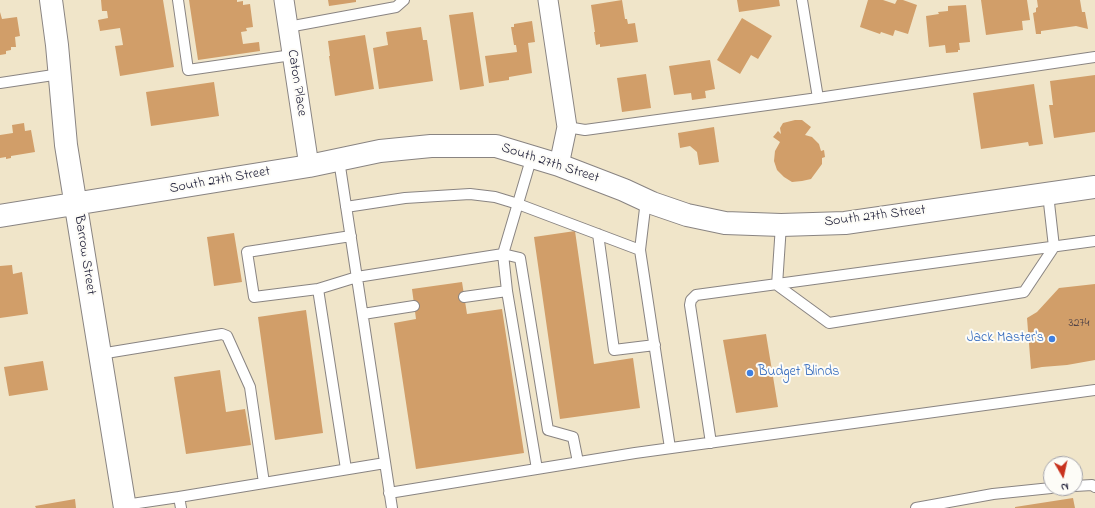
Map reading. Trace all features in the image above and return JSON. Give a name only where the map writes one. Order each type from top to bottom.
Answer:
[{"type":"main road","name":"Barrow Street","points":[[51,0],[60,74],[66,145],[125,506]]},
{"type":"main road","name":"South 27th Street","points":[[0,216],[76,205],[309,166],[380,151],[431,146],[496,146],[559,165],[687,215],[725,223],[781,225],[845,223],[1095,187]]},
{"type":"street","name":"Caton Place","points":[[284,0],[309,166]]},
{"type":"street","points":[[548,0],[567,127],[559,165]]},
{"type":"lane","points":[[178,0],[188,70],[292,55]]},
{"type":"lane","points":[[288,27],[396,7],[404,0]]},
{"type":"lane","points":[[802,0],[818,98]]},
{"type":"lane","points":[[567,127],[585,130],[818,98],[1095,57]]},
{"type":"lane","points":[[0,82],[60,74]]},
{"type":"lane","points":[[532,156],[503,254],[507,291],[537,469]]},
{"type":"lane","points":[[339,160],[392,508]]},
{"type":"lane","points":[[346,207],[405,198],[470,194],[495,197],[518,204],[640,250]]},
{"type":"lane","points":[[777,285],[829,322],[1024,292],[1054,247],[1048,194]]},
{"type":"lane","points":[[646,200],[640,250],[670,448]]},
{"type":"lane","points":[[777,285],[781,225]]},
{"type":"lane","points":[[598,234],[614,350],[654,344]]},
{"type":"lane","points":[[351,236],[247,252],[254,297],[318,289],[357,277],[503,254],[520,258],[548,430],[573,437],[578,462]]},
{"type":"lane","points":[[711,443],[690,305],[691,300],[696,295],[1095,241]]},
{"type":"lane","points":[[318,289],[346,469]]},
{"type":"lane","points":[[464,297],[507,291]]},
{"type":"lane","points":[[363,314],[414,306]]},
{"type":"lane","points":[[100,354],[222,334],[227,336],[250,387],[264,483]]},
{"type":"lane","points":[[389,493],[670,448],[1095,390]]},
{"type":"lane","points":[[125,506],[346,469],[385,464]]},
{"type":"lane","points":[[1083,486],[1092,485],[1095,487]]},
{"type":"lane","points":[[916,508],[993,494],[1043,489]]},
{"type":"lane","points":[[179,497],[181,508]]},
{"type":"building","points":[[101,0],[163,0],[174,67],[120,76],[115,46],[123,45],[120,28],[100,31],[98,20],[108,18],[107,11],[102,11]]},
{"type":"building","points":[[189,0],[237,0],[237,2],[243,1],[243,5],[250,4],[253,27],[246,28],[247,31],[241,32],[243,44],[259,42],[260,51],[198,60]]},
{"type":"building","points":[[328,0],[356,0],[356,2],[329,6]]},
{"type":"building","points":[[622,0],[625,19],[627,19],[628,24],[635,23],[638,42],[600,47],[600,44],[596,45],[591,5]]},
{"type":"building","points":[[737,0],[779,0],[780,6],[739,12]]},
{"type":"building","points":[[868,0],[883,0],[895,4],[897,0],[903,0],[917,5],[908,34],[895,30],[893,36],[881,32],[880,34],[860,27]]},
{"type":"building","points":[[981,0],[1027,0],[1030,20],[1022,21],[1023,30],[986,35]]},
{"type":"building","points":[[1037,0],[1080,0],[1082,12],[1085,12],[1088,29],[1076,26],[1041,31],[1041,34],[1036,34],[1033,13],[1036,12],[1036,8],[1038,7]]},
{"type":"building","points":[[966,5],[970,42],[959,43],[960,50],[958,50],[958,52],[946,53],[945,45],[929,47],[926,16],[939,14],[938,12],[948,11],[948,6]]},
{"type":"building","points":[[0,12],[2,19],[17,17],[20,36],[15,37],[16,47],[11,47],[11,50],[6,51],[6,54],[0,55]]},
{"type":"building","points":[[473,12],[484,86],[460,90],[449,15]]},
{"type":"building","points":[[742,18],[772,36],[758,59],[751,55],[740,74],[717,60]]},
{"type":"building","points":[[532,21],[535,42],[528,43],[532,73],[509,77],[509,80],[489,83],[485,56],[517,52],[516,45],[514,45],[511,27],[514,27],[514,24]]},
{"type":"building","points":[[421,27],[423,40],[427,40],[433,81],[379,89],[373,48],[388,45],[386,32]]},
{"type":"building","points":[[365,35],[374,89],[335,96],[328,41]]},
{"type":"building","points":[[710,60],[715,89],[705,91],[706,98],[692,100],[691,93],[674,95],[669,66]]},
{"type":"building","points":[[646,74],[651,108],[622,112],[617,78]]},
{"type":"building","points":[[1095,75],[1095,132],[1054,138],[1049,105],[1053,105],[1050,81]]},
{"type":"building","points":[[214,82],[219,116],[151,126],[146,92]]},
{"type":"building","points":[[1034,84],[1043,144],[1029,146],[1028,142],[981,149],[973,93]]},
{"type":"building","points":[[802,120],[811,127],[805,135],[812,137],[819,144],[821,151],[824,150],[825,157],[822,158],[822,164],[811,179],[792,182],[777,170],[774,161],[775,151],[780,142],[773,137],[778,131],[781,134],[780,128],[783,123]]},
{"type":"building","points":[[24,123],[25,131],[31,130],[35,152],[11,156],[11,158],[6,159],[6,157],[0,158],[0,135],[13,133],[12,125]]},
{"type":"building","points":[[714,127],[719,162],[699,165],[697,152],[690,146],[680,148],[678,133]]},
{"type":"building","points":[[575,231],[594,364],[633,358],[640,408],[560,419],[534,237]]},
{"type":"building","points":[[234,233],[242,282],[214,286],[207,237]]},
{"type":"building","points":[[12,265],[13,274],[22,272],[28,314],[0,318],[0,266]]},
{"type":"building","points":[[462,282],[467,314],[502,309],[524,453],[416,469],[394,323],[416,319],[412,289]]},
{"type":"building","points":[[1095,284],[1095,360],[1031,369],[1027,318],[1037,312],[1059,288]]},
{"type":"building","points":[[306,310],[323,433],[275,440],[258,317]]},
{"type":"building","name":"Budget Blinds","points":[[766,334],[778,407],[736,413],[723,340]]},
{"type":"building","points":[[43,361],[48,390],[9,396],[4,367]]},
{"type":"building","points":[[220,370],[226,412],[245,409],[251,445],[186,454],[174,377]]},
{"type":"building","points":[[1073,498],[1075,508],[1015,508],[1015,507]]},
{"type":"building","points":[[75,499],[76,508],[36,508],[35,506]]},
{"type":"place","name":"Jack Master's","points":[[1052,339]]},
{"type":"place","name":"Budget Blinds","points":[[750,373]]}]
